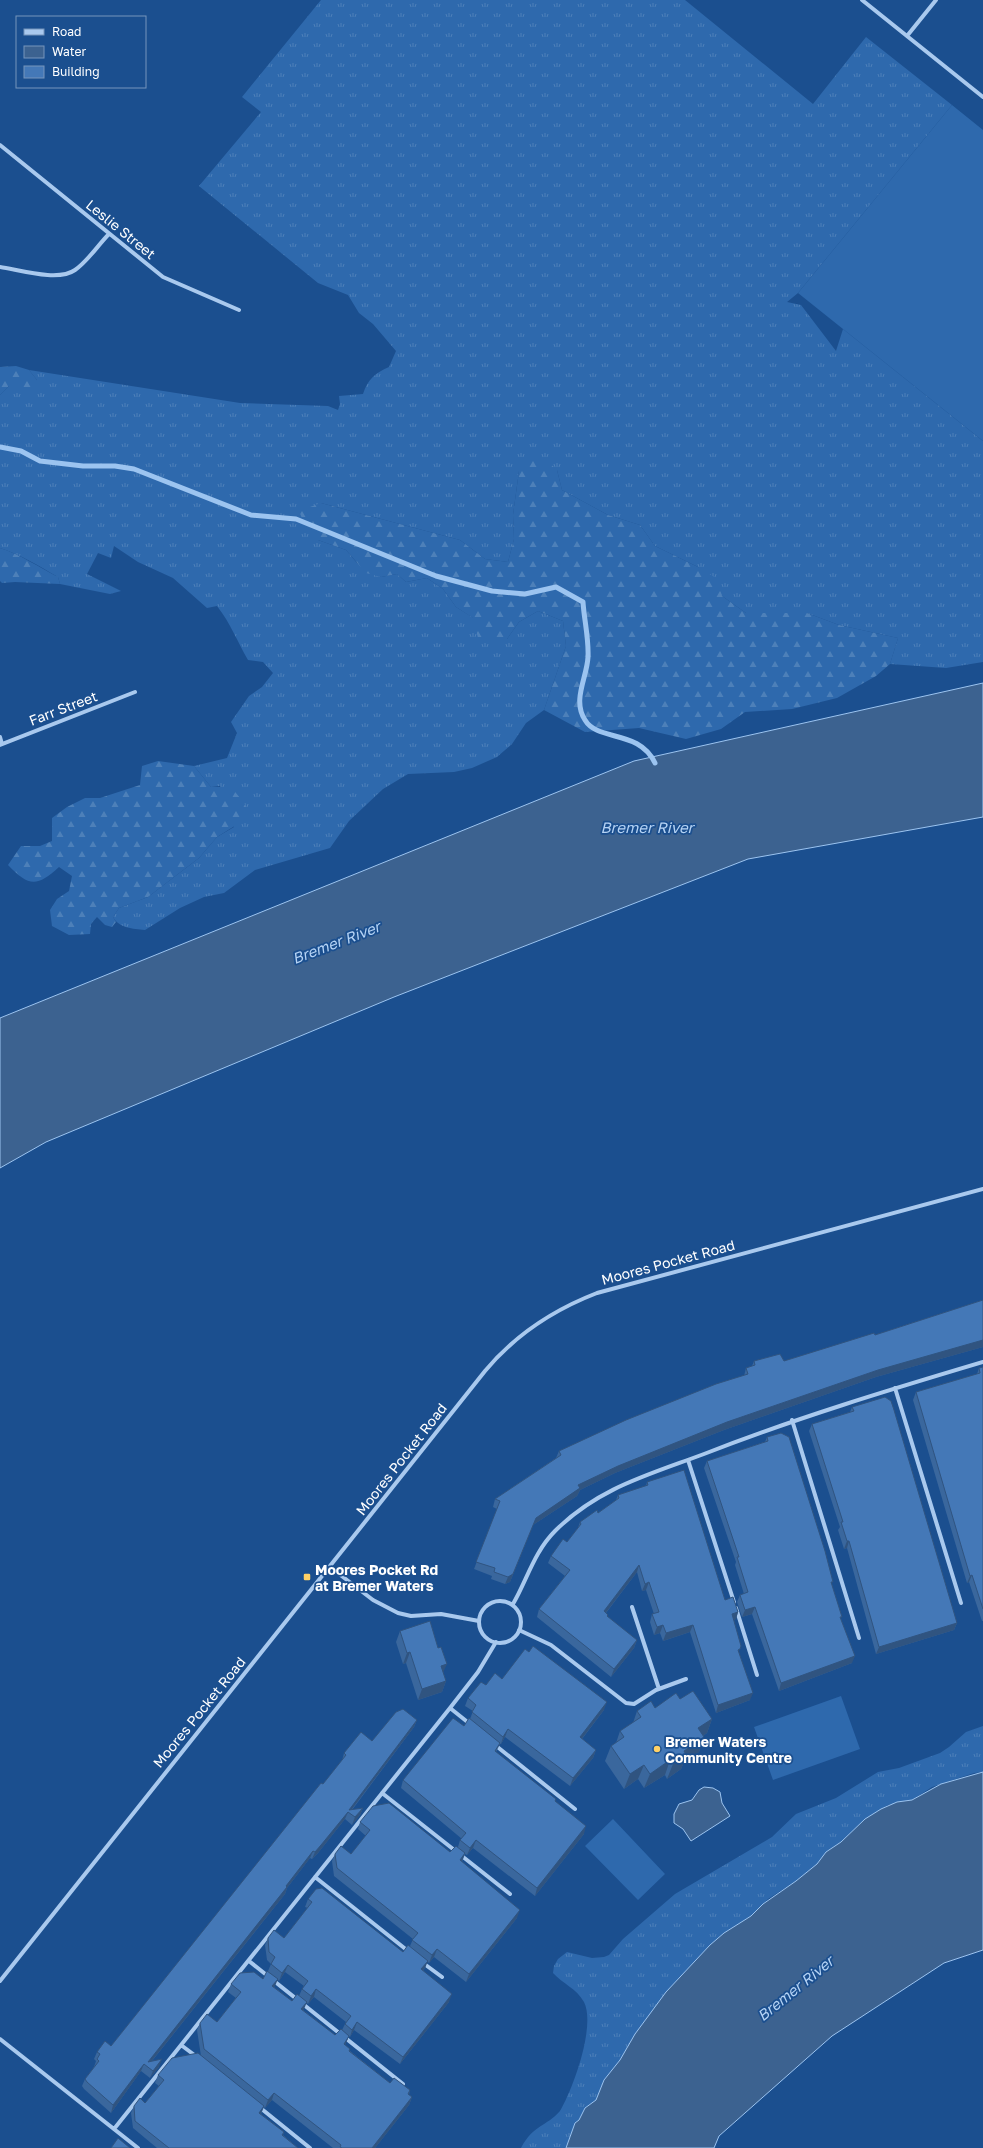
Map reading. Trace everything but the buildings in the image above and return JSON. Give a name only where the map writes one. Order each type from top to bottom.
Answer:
[{"type":"street","points":[[862,0],[983,97]]},
{"type":"street","points":[[906,36],[936,0]]},
{"type":"street","name":"Leslie Street","points":[[0,145],[163,277],[239,310]]},
{"type":"street","points":[[0,267],[52,275],[68,274],[81,265],[108,234]]},
{"type":"street","name":"Farr Street","points":[[1,744],[135,692]]},
{"type":"street","points":[[0,737],[1,744]]},
{"type":"street","name":"Moores Pocket Road","points":[[0,1981],[496,1358],[523,1333],[580,1300],[614,1288],[983,1189]]},
{"type":"street","points":[[513,1604],[538,1553],[551,1535],[566,1521],[608,1491],[792,1420],[983,1362]]},
{"type":"street","points":[[895,1388],[961,1603]]},
{"type":"street","points":[[792,1420],[859,1638]]},
{"type":"street","points":[[688,1460],[757,1675]]},
{"type":"street","points":[[330,1567],[374,1600],[398,1613],[407,1616],[441,1614],[479,1621]]},
{"type":"street","points":[[504,1601],[513,1604],[519,1612],[521,1618],[520,1630],[515,1637],[508,1641],[496,1642],[484,1635],[479,1621],[482,1612],[491,1603],[504,1601]]},
{"type":"street","points":[[632,1607],[659,1689]]},
{"type":"street","points":[[520,1630],[551,1645],[626,1703],[637,1703],[659,1689],[686,1679]]},
{"type":"street","points":[[114,2129],[450,1708],[478,1672],[496,1642]]},
{"type":"street","points":[[450,1708],[474,1728]]},
{"type":"street","points":[[492,1742],[575,1809]]},
{"type":"street","points":[[382,1793],[510,1894]]},
{"type":"street","points":[[315,1877],[412,1954]]},
{"type":"street","points":[[418,1958],[442,1977]]},
{"type":"street","points":[[249,1961],[403,2084]]},
{"type":"street","points":[[0,2039],[138,2148]]},
{"type":"street","points":[[181,2045],[200,2060]]},
{"type":"street","points":[[255,2104],[310,2148]]},
{"type":"green space","points":[[321,0],[685,0],[813,104],[866,37],[952,105],[798,293],[787,302],[801,305],[836,351],[843,329],[983,441],[983,662],[946,668],[890,664],[898,638],[839,625],[807,613],[746,613],[722,596],[698,567],[655,546],[640,525],[608,515],[562,490],[557,470],[519,471],[513,515],[514,539],[508,562],[485,559],[460,540],[321,503],[318,540],[346,550],[357,563],[381,577],[397,574],[406,582],[427,578],[443,589],[456,607],[507,639],[519,622],[538,611],[563,621],[566,646],[544,710],[526,723],[512,744],[497,757],[472,768],[454,772],[408,774],[383,789],[349,821],[330,848],[255,870],[224,893],[204,897],[180,908],[145,930],[131,928],[119,924],[113,917],[119,908],[148,897],[199,858],[217,837],[234,827],[220,786],[211,787],[194,766],[227,758],[237,733],[231,722],[249,696],[262,687],[273,673],[263,662],[248,660],[230,626],[217,606],[207,608],[173,578],[138,562],[114,546],[111,558],[98,553],[87,574],[121,591],[110,594],[60,584],[58,577],[23,557],[0,548],[0,395],[9,386],[37,380],[29,370],[240,403],[328,406],[338,410],[340,404],[339,396],[363,394],[370,380],[389,367],[396,351],[373,324],[359,313],[348,295],[318,283],[199,186],[261,112],[242,97]]},
{"type":"green space","points":[[952,105],[983,130],[983,441],[798,293]]},
{"type":"green space","points":[[16,366],[29,370],[37,380],[34,388],[9,386],[0,395],[0,367]]},
{"type":"green space","points":[[543,457],[557,470],[562,490],[608,515],[640,525],[655,546],[698,567],[719,580],[722,596],[746,613],[807,613],[839,625],[898,638],[890,664],[876,676],[837,698],[792,709],[745,712],[721,729],[686,739],[639,728],[585,732],[544,710],[566,646],[563,621],[538,611],[519,622],[507,639],[479,642],[473,618],[456,607],[443,589],[427,578],[406,582],[397,574],[381,577],[366,573],[346,550],[318,540],[306,528],[299,511],[321,503],[460,540],[485,559],[508,562],[514,539],[513,515],[519,471],[515,461]]},
{"type":"green space","points":[[0,548],[23,558],[58,577],[60,584],[15,582],[2,583],[0,581]]},
{"type":"green space","points":[[158,761],[194,766],[211,787],[231,787],[245,804],[249,817],[217,837],[199,858],[148,897],[119,908],[113,917],[116,922],[112,927],[105,925],[97,917],[91,924],[90,934],[69,935],[52,926],[50,910],[57,899],[69,891],[72,876],[59,867],[45,878],[33,882],[22,877],[8,865],[21,846],[40,846],[52,841],[52,818],[67,807],[85,798],[100,798],[140,785],[142,766]]},
{"type":"green space","points":[[841,1696],[860,1749],[773,1780],[754,1727]]},
{"type":"green space","points":[[983,1726],[983,1772],[974,1773],[932,1787],[912,1800],[888,1805],[865,1819],[841,1842],[826,1852],[817,1864],[796,1881],[768,1899],[751,1916],[724,1933],[710,1945],[666,1992],[635,2034],[620,2060],[604,2080],[596,2100],[585,2108],[579,2120],[575,2123],[566,2148],[521,2148],[535,2130],[560,2111],[571,2088],[585,2041],[587,2013],[584,2002],[577,1993],[553,1973],[554,1966],[558,1959],[567,1952],[592,1958],[609,1955],[623,1939],[675,1894],[772,1837],[796,1814],[836,1798],[878,1772],[899,1768],[940,1753],[966,1732]]},
{"type":"green space","points":[[613,1819],[665,1874],[638,1900],[585,1846]]},
{"type":"water","name":"Bremer River","points":[[983,683],[983,817],[748,859],[394,997],[46,1142],[0,1168],[0,1018],[634,761]]},
{"type":"water","name":"Bremer River","points":[[983,1772],[983,1950],[944,1963],[832,2036],[719,2136],[714,2148],[566,2148],[575,2123],[579,2120],[585,2108],[596,2100],[604,2080],[620,2060],[635,2034],[666,1992],[710,1945],[724,1933],[751,1916],[763,1904],[817,1864],[826,1852],[841,1842],[865,1819],[881,1809],[897,1802],[912,1800],[941,1784]]},
{"type":"water","points":[[704,1787],[713,1788],[720,1792],[722,1803],[730,1816],[691,1841],[683,1829],[674,1823],[674,1814],[679,1804],[692,1800],[699,1790]]},
{"type":"waterway","points":[[0,447],[21,451],[40,461],[83,466],[115,466],[134,469],[251,515],[296,519],[436,576],[492,591],[525,594],[556,587],[583,602],[588,643],[588,657],[581,689],[580,705],[581,712],[585,720],[591,727],[599,731],[629,740],[639,745],[648,752],[655,763]]},
{"type":"place","name":"Moores Pocket Rd at Bremer Waters","points":[[307,1577]]},
{"type":"place","name":"Bremer Waters Community Centre","points":[[657,1749]]}]
